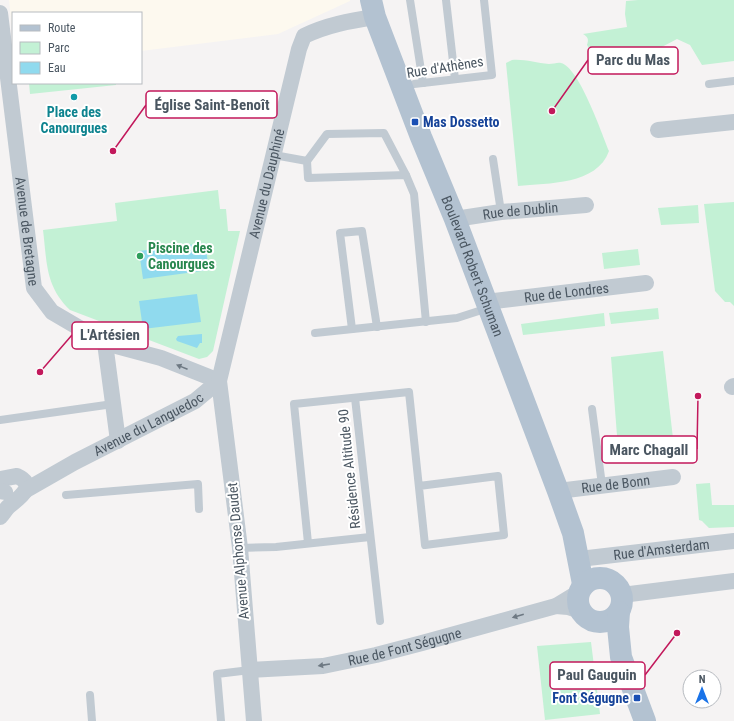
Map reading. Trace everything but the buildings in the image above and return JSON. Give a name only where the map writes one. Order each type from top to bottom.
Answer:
[{"type":"main road","name":"Boulevard Robert Schuman","points":[[372,4],[413,85],[421,137],[455,219],[558,491],[573,534],[581,596]]},
{"type":"main road","name":"Boulevard Robert Schuman","points":[[573,534],[588,558],[604,578]]},
{"type":"main road","points":[[620,604],[614,618],[600,622],[588,619],[581,596],[590,580],[604,578],[616,584],[620,604],[618,627],[621,658],[646,721]]},
{"type":"main road","points":[[600,622],[612,647],[621,658]]},
{"type":"street","name":"Avenue du Dauphiné","points":[[219,381],[299,49],[304,36],[319,29],[349,20],[372,4]]},
{"type":"street","name":"Avenue de Bretagne","points":[[0,13],[34,288],[52,312],[105,343],[161,358],[219,381]]},
{"type":"street","points":[[658,130],[734,122]]},
{"type":"street","name":"Rue de Dublin","points":[[455,219],[501,212],[586,205]]},
{"type":"street","name":"Rue de Londres","points":[[487,305],[646,283]]},
{"type":"street","points":[[105,343],[118,441]]},
{"type":"street","name":"Avenue du Languedoc","points":[[9,492],[118,441],[195,401],[219,381]]},
{"type":"street","name":"Avenue Alphonse Daudet","points":[[219,381],[240,548],[254,721]]},
{"type":"street","name":"Rue de Bonn","points":[[558,491],[673,477]]},
{"type":"street","name":"Rue d'Amsterdam","points":[[588,558],[734,540]]},
{"type":"street","points":[[620,604],[734,581]]},
{"type":"street","name":"Rue de Font Ségugne","points":[[250,670],[323,666],[422,644],[556,606],[581,596]]},
{"type":"lane","points":[[410,0],[413,85]]},
{"type":"lane","points":[[446,0],[455,79]]},
{"type":"lane","name":"Rue d'Athènes","points":[[413,85],[492,75],[484,0]]},
{"type":"lane","points":[[709,84],[734,81]]},
{"type":"lane","points":[[406,175],[308,178],[307,162],[327,134],[384,133],[406,175],[414,194],[426,322]]},
{"type":"lane","points":[[274,155],[307,162]]},
{"type":"lane","points":[[493,159],[501,212]]},
{"type":"lane","points":[[352,329],[340,233],[362,231],[377,327]]},
{"type":"lane","points":[[315,333],[457,318],[487,305]]},
{"type":"lane","name":"Résidence Altitude 90","points":[[308,543],[294,404],[409,392],[425,545],[504,534],[498,476],[419,486]]},
{"type":"lane","name":"Résidence Altitude 90","points":[[355,398],[380,621]]},
{"type":"lane","points":[[0,420],[113,404]]},
{"type":"lane","points":[[592,409],[602,486]]},
{"type":"lane","points":[[66,495],[198,484],[199,509]]},
{"type":"lane","name":"Résidence Altitude 90","points":[[240,548],[276,547],[370,537]]},
{"type":"lane","points":[[221,721],[217,674],[250,670]]},
{"type":"lane","points":[[90,695],[92,721]]},
{"type":"shaded area","points":[[9,0],[350,0],[278,34],[142,51],[142,12],[12,12],[12,28]]},
{"type":"green space","points":[[734,0],[734,61],[702,65],[690,45],[677,39],[658,49],[616,62],[605,60],[597,53],[591,52],[587,45],[588,38],[583,34],[627,27],[625,14],[626,1]]},
{"type":"green space","points":[[512,60],[549,64],[561,63],[568,67],[575,76],[589,102],[609,151],[603,162],[594,170],[583,176],[557,183],[518,186],[506,63]]},
{"type":"green space","points":[[29,84],[116,84],[116,85],[30,94]]},
{"type":"green space","name":"Piscine des Canourgues","points":[[218,190],[220,209],[226,209],[228,231],[240,231],[213,351],[207,357],[199,359],[70,310],[62,301],[56,292],[49,273],[43,230],[117,221],[115,203]]},
{"type":"green space","points":[[734,202],[734,306],[730,302],[725,302],[715,291],[704,204]]},
{"type":"green space","points":[[698,205],[699,223],[661,225],[658,208]]},
{"type":"green space","points":[[638,249],[640,265],[604,269],[602,253]]},
{"type":"green space","points":[[658,308],[659,319],[611,324],[609,313]]},
{"type":"green space","points":[[604,313],[605,326],[523,335],[521,324]]},
{"type":"green space","points":[[663,351],[675,456],[619,462],[611,357]]},
{"type":"green space","points":[[710,483],[712,505],[734,505],[734,527],[709,528],[699,520],[696,484]]},
{"type":"green space","points":[[591,642],[600,714],[545,720],[537,646]]},
{"type":"water","points":[[205,243],[209,270],[143,279],[139,251]]},
{"type":"water","points":[[197,294],[201,322],[143,329],[139,301]]},
{"type":"water","points":[[202,334],[202,343],[200,343],[197,348],[177,341],[176,339],[178,336]]},
{"type":"place","name":"Place des Canourgues","points":[[74,97]]},
{"type":"place","name":"Parc du Mas","points":[[552,111]]},
{"type":"place","name":"Mas Dossetto","points":[[415,122]]},
{"type":"place","name":"Église Saint-Benoît","points":[[113,151]]},
{"type":"place","name":"Piscine des Canourgues","points":[[140,256]]},
{"type":"place","name":"L'Artésien","points":[[40,372]]},
{"type":"place","name":"Marc Chagall","points":[[698,396]]},
{"type":"place","name":"Paul Gauguin","points":[[677,633]]},
{"type":"place","name":"Font Ségugne","points":[[637,698]]}]
